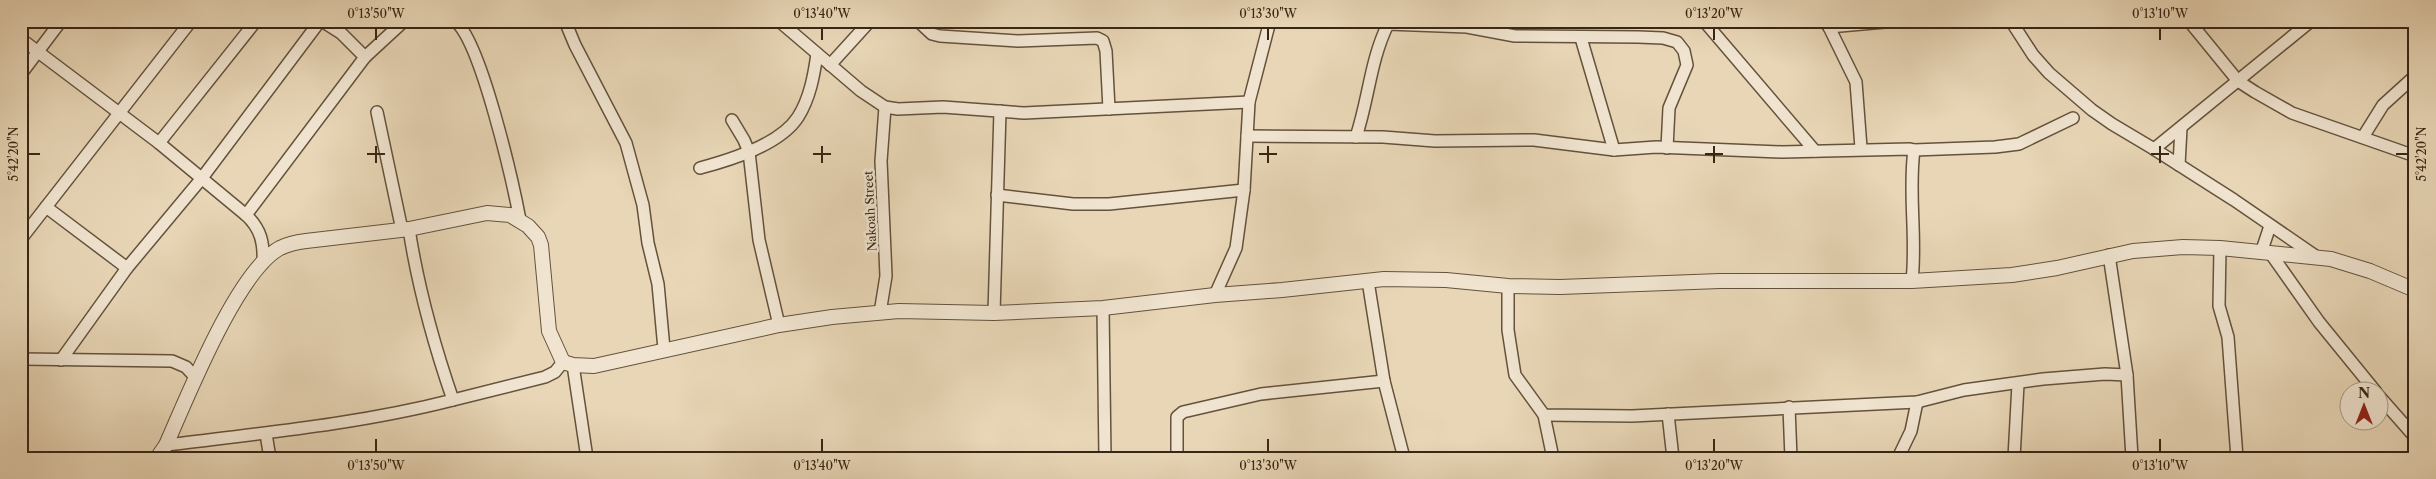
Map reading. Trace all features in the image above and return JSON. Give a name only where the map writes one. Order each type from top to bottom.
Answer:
[{"type":"street","points":[[21,74],[62,21]]},
{"type":"street","points":[[21,238],[191,21]]},
{"type":"street","points":[[159,143],[256,21]]},
{"type":"street","points":[[61,360],[127,268],[202,178],[321,21],[341,34],[366,56]]},
{"type":"street","points":[[246,215],[366,56],[404,21]]},
{"type":"street","points":[[455,21],[467,37],[487,90],[509,167],[520,220]]},
{"type":"street","points":[[565,21],[575,45],[626,143],[639,190],[658,284],[664,349]]},
{"type":"street","points":[[779,21],[830,65],[885,107],[898,109],[942,107],[1024,113],[1249,102]]},
{"type":"street","points":[[830,65],[870,21]]},
{"type":"street","points":[[918,21],[932,34],[940,36],[1018,40],[1097,38],[1103,41],[1106,51],[1109,110]]},
{"type":"street","points":[[1215,295],[1236,248],[1244,190],[1249,102],[1270,21]]},
{"type":"street","points":[[1704,21],[1815,151]]},
{"type":"street","points":[[1861,148],[1856,82],[1827,24],[1896,21]]},
{"type":"street","points":[[2011,21],[2033,55],[2062,85],[2112,124],[2179,165],[2317,257]]},
{"type":"street","points":[[2189,21],[2238,81],[2292,113],[2415,156]]},
{"type":"street","points":[[2154,149],[2311,21]]},
{"type":"street","points":[[1356,137],[1366,109],[1378,45],[1388,22],[1467,27],[1515,36],[1663,38],[1682,46],[1687,65],[1669,108],[1667,148]]},
{"type":"street","points":[[1580,38],[1614,150]]},
{"type":"street","points":[[21,39],[120,112],[255,223],[262,237],[263,263]]},
{"type":"street","points":[[700,168],[749,152],[786,131],[798,118],[806,99],[817,54]]},
{"type":"street","points":[[2363,137],[2383,105],[2415,76]]},
{"type":"street","name":"Nakoah Street","points":[[880,313],[886,276],[881,161],[885,107]]},
{"type":"street","points":[[994,313],[1000,111]]},
{"type":"street","points":[[377,112],[420,286],[446,381],[454,400]]},
{"type":"street","points":[[1246,136],[1356,137],[1435,141],[1534,140],[1614,150],[1667,148],[1782,152],[1861,148],[1914,150],[2014,146],[2031,140],[2073,118]]},
{"type":"street","points":[[732,120],[749,152],[759,240],[779,325]]},
{"type":"street","points":[[2179,165],[2181,128]]},
{"type":"street","points":[[1912,281],[1915,249],[1912,176],[1914,150]]},
{"type":"street","points":[[997,195],[1073,204],[1109,204],[1244,190]]},
{"type":"street","points":[[46,207],[127,268]]},
{"type":"street","points":[[157,458],[166,445],[196,378],[234,302],[263,263],[281,248],[291,244],[406,230],[487,213],[510,215],[520,220],[533,231],[542,245],[549,331],[568,364],[587,458]]},
{"type":"street","points":[[2270,226],[2266,253],[2368,382]]},
{"type":"street","points":[[166,445],[266,434],[378,418],[540,378],[568,364],[594,366],[779,325],[880,313],[994,313],[1103,308],[1215,295],[1368,281],[1420,279],[1508,286],[1619,287],[1720,281],[1912,281],[1979,278],[2035,272],[2109,255],[2159,248],[2220,248],[2317,257],[2344,263],[2415,290]]},
{"type":"street","points":[[2220,248],[2219,306],[2228,337],[2236,458]]},
{"type":"street","points":[[2109,255],[2127,375],[2132,458]]},
{"type":"street","points":[[1368,281],[1384,381],[1404,458]]},
{"type":"street","points":[[1508,286],[1508,330],[1515,375],[1544,415],[1553,458]]},
{"type":"street","points":[[1103,308],[1105,458]]},
{"type":"street","points":[[21,359],[172,362],[186,367],[196,378]]},
{"type":"street","points":[[1544,415],[1632,416],[1917,402],[1964,390],[2071,376],[2127,375]]},
{"type":"street","points":[[1177,458],[1177,417],[1183,412],[1261,394],[1384,381]]},
{"type":"street","points":[[2014,458],[2018,384]]},
{"type":"street","points":[[1898,458],[1911,431],[1917,402]]},
{"type":"street","points":[[2388,406],[2415,437]]},
{"type":"street","points":[[1789,407],[1791,458]]},
{"type":"street","points":[[1668,414],[1673,458]]},
{"type":"street","points":[[266,434],[270,458]]},
{"type":"street","points":[[696,458],[722,458]]}]
